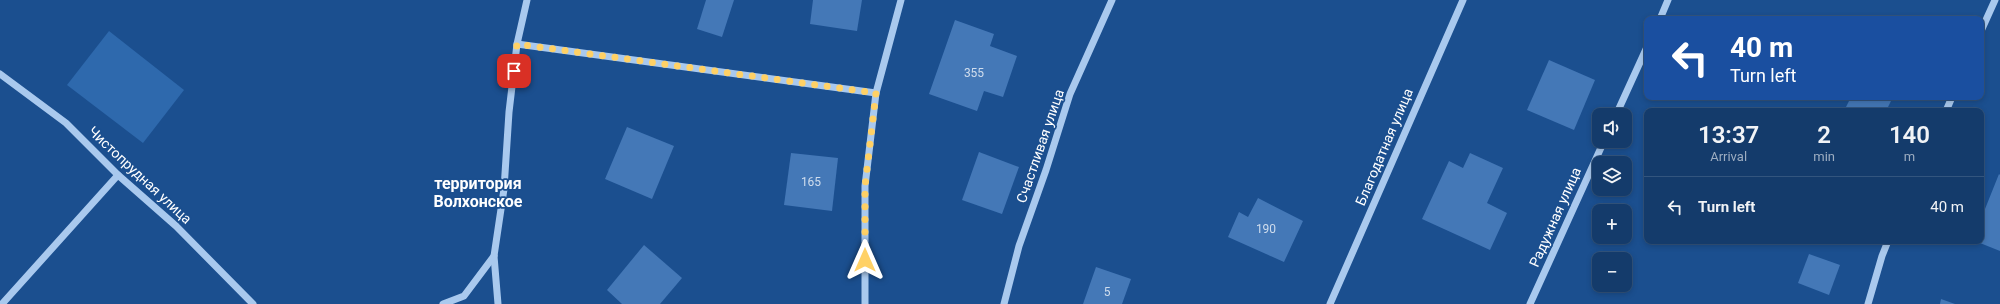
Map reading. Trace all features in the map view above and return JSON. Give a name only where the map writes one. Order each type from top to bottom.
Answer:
[{"type":"street","points":[[498,304],[494,256],[504,189],[509,112],[517,44],[527,0]]},
{"type":"street","points":[[865,304],[865,186],[876,93],[901,0]]},
{"type":"street","name":"Счастливая улица","points":[[1004,304],[1019,246],[1046,170],[1070,94],[1112,0]]},
{"type":"street","name":"Благодатная улица","points":[[1330,304],[1463,0]]},
{"type":"street","points":[[1661,16],[1668,0]]},
{"type":"street","points":[[1984,24],[1995,0]]},
{"type":"street","points":[[517,44],[876,93]]},
{"type":"street","points":[[1619,108],[1644,53]]},
{"type":"street","name":"Чистопрудная улица","points":[[0,74],[66,123],[118,175],[176,226],[253,304]]},
{"type":"street","name":"Радужная улица","points":[[1530,304],[1601,148]]},
{"type":"street","points":[[2,304],[118,175]]},
{"type":"street","points":[[1868,304],[1887,244]]},
{"type":"street","points":[[442,304],[464,296],[494,256]]},
{"type":"shaded area","points":[[109,31],[184,90],[143,143],[67,85]]},
{"type":"building","points":[[706,0],[734,0],[722,37],[697,29]]},
{"type":"building","points":[[813,0],[862,0],[857,31],[810,24]]},
{"type":"building","points":[[955,20],[994,34],[990,46],[1017,56],[1003,97],[984,91],[977,111],[929,94]]},
{"type":"building","points":[[1549,60],[1595,80],[1574,130],[1527,110]]},
{"type":"building","points":[[1850,100],[1892,100],[1888,108],[1846,108]]},
{"type":"building","points":[[627,127],[674,146],[652,199],[605,179]]},
{"type":"building","points":[[979,152],[1019,167],[1002,214],[962,200]]},
{"type":"building","points":[[791,153],[838,158],[832,211],[784,205]]},
{"type":"building","points":[[1470,153],[1503,168],[1487,203],[1507,213],[1490,250],[1422,219],[1449,161],[1463,168]]},
{"type":"building","points":[[1999,174],[2000,251],[1982,244],[1984,244],[1984,212]]},
{"type":"building","points":[[1258,198],[1303,221],[1284,262],[1228,237],[1239,212],[1248,217]]},
{"type":"building","points":[[644,245],[682,278],[660,304],[622,304],[607,290]]},
{"type":"building","points":[[1809,254],[1840,265],[1829,295],[1798,283]]},
{"type":"building","points":[[1096,267],[1131,279],[1122,304],[1083,304]]},
{"type":"building","points":[[1941,299],[1955,304],[1940,304]]},
{"type":"district","name":"территория Волхонское","points":[[478,192]]},
{"type":"route","points":[[514,71],[517,44],[876,93],[865,186],[865,260]]}]
